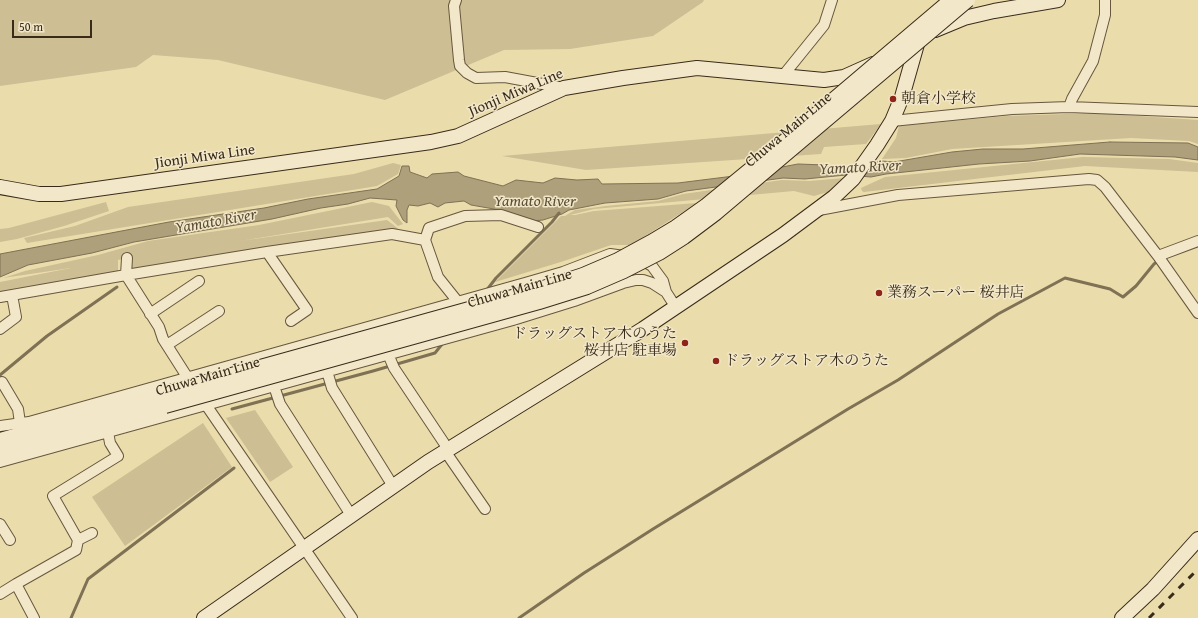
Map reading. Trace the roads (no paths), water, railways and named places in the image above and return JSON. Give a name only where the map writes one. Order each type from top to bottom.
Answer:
[{"type":"main road","name":"Chuwa Main Line","points":[[0,452],[164,400],[534,291],[583,275],[618,260],[651,242],[706,205],[779,146],[950,0]]},
{"type":"main road","name":"Chuwa Main Line","points":[[0,440],[22,428],[164,400],[540,302],[587,287],[624,271],[659,253],[684,237],[716,213],[968,0]]},
{"type":"main road","name":"Jionji Miwa Line","points":[[0,186],[39,194],[112,191],[431,142],[458,136],[564,88],[697,68],[824,80],[844,77],[895,52],[919,36],[996,6],[1058,0]]},
{"type":"main road","points":[[204,618],[393,486],[447,450],[643,329],[675,306],[783,235],[834,197],[853,179],[878,145],[892,122],[902,97],[919,36]]},
{"type":"main road","points":[[1122,618],[1152,589],[1198,539]]},
{"type":"street","points":[[456,0],[454,6],[459,60],[460,66],[467,73],[476,78],[505,77],[564,88]]},
{"type":"street","points":[[782,77],[824,25],[832,0]]},
{"type":"street","points":[[919,36],[945,0]]},
{"type":"street","points":[[1069,107],[1093,61],[1106,15],[1105,0]]},
{"type":"street","points":[[892,122],[1012,110],[1069,107],[1198,112]]},
{"type":"street","points":[[817,210],[898,195],[1089,179],[1097,180],[1105,187],[1198,313]]},
{"type":"street","points":[[458,302],[438,277],[425,240],[429,228],[465,216],[501,215],[538,227]]},
{"type":"street","points":[[0,297],[267,252],[392,234],[425,240]]},
{"type":"street","points":[[1160,260],[1198,241]]},
{"type":"street","points":[[267,252],[307,310],[291,321]]},
{"type":"street","points":[[0,436],[22,428],[29,422],[563,272],[610,254],[638,258],[652,266],[663,281],[666,292],[675,306]]},
{"type":"street","points":[[127,258],[126,275],[159,327],[163,339],[352,618]]},
{"type":"street","points":[[0,462],[515,320],[574,302],[623,283],[643,280],[652,283],[666,292]]},
{"type":"street","points":[[150,314],[199,281]]},
{"type":"street","points":[[0,329],[16,317],[12,295]]},
{"type":"street","points":[[167,345],[218,311]]},
{"type":"street","points":[[388,354],[394,368],[485,509]]},
{"type":"street","points":[[327,371],[332,388],[393,486]]},
{"type":"street","points":[[2,382],[18,410],[22,428]]},
{"type":"street","points":[[274,386],[280,404],[351,515]]},
{"type":"street","points":[[0,426],[22,428]]},
{"type":"street","points":[[0,594],[76,550],[78,540],[53,496],[118,456],[110,443],[108,432]]},
{"type":"street","points":[[0,524],[10,540]]},
{"type":"street","points":[[78,540],[92,533]]},
{"type":"street","points":[[16,584],[34,618]]},
{"type":"water","name":"Yamato River","points":[[1110,142],[1188,143],[1198,147],[1198,160],[1175,157],[1080,154],[1030,161],[979,164],[871,177],[846,175],[805,179],[783,178],[686,191],[658,199],[605,203],[569,210],[562,214],[543,220],[533,221],[494,209],[471,205],[464,201],[445,203],[438,207],[430,203],[418,206],[409,205],[407,210],[407,223],[403,220],[396,206],[397,200],[370,198],[348,204],[321,208],[272,219],[134,242],[92,253],[28,265],[0,277],[0,254],[169,222],[377,189],[399,176],[402,166],[409,166],[410,172],[427,178],[432,174],[458,172],[464,176],[503,186],[516,180],[543,183],[555,178],[577,180],[598,179],[602,184],[678,183],[734,176],[798,164],[825,165],[835,169],[882,161],[894,162],[952,152],[983,149],[1023,149]]},
{"type":"waterway","points":[[486,291],[496,278],[552,222],[559,213]]},
{"type":"waterway","points":[[519,618],[584,573],[653,529],[848,409],[898,380],[998,314],[1065,278],[1110,289],[1123,297],[1136,286],[1158,261]]},
{"type":"waterway","points":[[0,375],[47,336],[117,287]]},
{"type":"waterway","points":[[232,409],[435,353],[443,343]]},
{"type":"waterway","points":[[71,618],[88,579],[234,468]]},
{"type":"railway","points":[[1149,618],[1198,569]]},
{"type":"place","name":"朝倉小学校","points":[[893,99]]},
{"type":"place","name":"業務スーパー 桜井店","points":[[879,293]]},
{"type":"place","name":"ドラッグストア木のうた 桜井店 駐車場","points":[[685,343]]},
{"type":"place","name":"ドラッグストア木のうた","points":[[716,361]]}]
